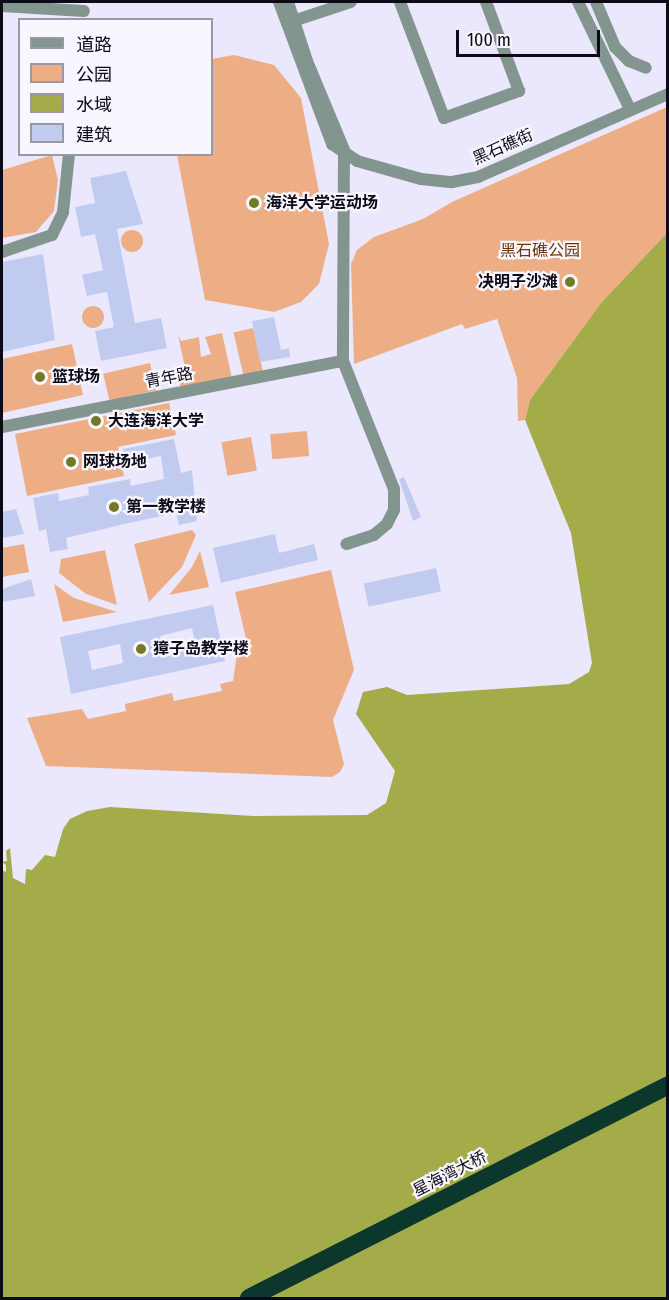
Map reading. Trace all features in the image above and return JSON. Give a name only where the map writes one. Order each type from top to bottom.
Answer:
[{"type":"highway","name":"星海湾大桥","points":[[249,1299],[668,1085]]},
{"type":"highway","name":"星海湾大桥","points":[[271,1299],[668,1094]]},
{"type":"street","points":[[279,2],[289,22],[332,144],[345,155],[343,361],[394,489],[394,510],[387,524],[374,536],[346,544]]},
{"type":"street","points":[[288,2],[289,22]]},
{"type":"street","points":[[289,22],[351,2]]},
{"type":"street","points":[[400,2],[444,118],[519,91],[486,2]]},
{"type":"street","points":[[578,2],[630,109]]},
{"type":"street","points":[[596,2],[615,46],[628,61],[646,68]]},
{"type":"street","points":[[2,6],[84,11]]},
{"type":"street","name":"黑石礁街","points":[[345,155],[421,178],[465,181],[668,94]]},
{"type":"street","points":[[2,252],[52,235],[63,212],[69,156]]},
{"type":"street","name":"青年路","points":[[2,427],[343,361]]},
{"type":"green space","name":"海洋大学运动场","points":[[234,55],[274,65],[301,98],[329,244],[319,284],[301,302],[274,312],[205,300],[177,156],[213,156],[213,59]]},
{"type":"green space","name":"黑石礁公园","points":[[667,107],[667,233],[601,303],[530,400],[525,420],[518,421],[517,378],[497,319],[465,329],[462,324],[354,364],[351,264],[357,250],[374,237],[423,219],[452,202]]},
{"type":"green space","points":[[52,156],[58,180],[54,211],[36,232],[2,238],[2,170]]},
{"type":"green space","points":[[132,230],[140,233],[143,241],[140,249],[132,252],[124,249],[121,241],[124,233]]},
{"type":"green space","points":[[93,306],[101,309],[104,317],[101,325],[93,328],[85,325],[82,317],[85,309]]},
{"type":"green space","points":[[253,328],[263,372],[244,376],[234,332]]},
{"type":"green space","points":[[222,333],[232,378],[181,389],[177,370],[185,368],[178,335],[181,341],[199,337],[201,357],[211,354],[205,337]]},
{"type":"green space","name":"篮球场","points":[[72,344],[83,395],[2,413],[2,359]]},
{"type":"green space","points":[[150,363],[156,390],[110,401],[103,374]]},
{"type":"green space","name":"网球场地","points":[[169,403],[176,435],[118,447],[124,476],[27,496],[15,434]]},
{"type":"green space","points":[[307,431],[309,456],[272,459],[270,434]]},
{"type":"green space","points":[[251,437],[257,470],[227,476],[221,442]]},
{"type":"green space","points":[[192,530],[196,535],[182,567],[149,602],[134,544]]},
{"type":"green space","points":[[24,544],[29,572],[2,577],[2,548]]},
{"type":"green space","points":[[105,550],[117,605],[86,594],[59,573],[61,559]]},
{"type":"green space","points":[[200,551],[209,587],[169,595],[192,567]]},
{"type":"green space","points":[[331,570],[354,670],[333,720],[344,764],[340,772],[332,777],[46,766],[27,718],[82,709],[88,719],[126,711],[125,704],[172,693],[174,701],[222,691],[220,684],[233,681],[237,653],[249,651],[235,592]]},
{"type":"green space","points":[[54,584],[74,598],[117,612],[63,622]]},
{"type":"water","points":[[667,233],[667,1298],[2,1298],[2,870],[6,872],[6,865],[2,862],[7,861],[6,851],[10,848],[13,878],[25,884],[26,869],[32,870],[45,855],[55,857],[63,829],[70,819],[87,811],[110,807],[253,816],[367,815],[386,803],[395,771],[356,714],[363,692],[387,687],[407,695],[569,684],[589,672],[592,663],[571,533],[525,420],[530,400],[601,303]]},
{"type":"building","points":[[126,171],[143,224],[117,229],[135,323],[161,318],[167,348],[101,361],[95,331],[114,327],[107,292],[87,296],[82,275],[103,270],[95,234],[81,237],[75,207],[95,203],[90,178]]},
{"type":"building","points":[[43,254],[55,340],[2,352],[2,262]]},
{"type":"building","points":[[274,317],[281,350],[289,348],[290,357],[260,362],[252,321]]},
{"type":"building","name":"第一教学楼","points":[[174,439],[181,473],[192,470],[197,521],[179,525],[176,513],[66,538],[68,549],[50,552],[46,529],[39,531],[33,498],[58,493],[59,501],[89,495],[88,487],[130,479],[131,486],[164,479],[161,456],[126,463],[123,449]]},
{"type":"building","points":[[404,477],[421,517],[413,521],[399,479]]},
{"type":"building","points":[[16,509],[24,534],[2,538],[2,512]]},
{"type":"building","points":[[275,534],[279,553],[314,544],[318,560],[221,583],[213,548]]},
{"type":"building","points":[[436,568],[441,591],[369,607],[364,583]]},
{"type":"building","points":[[31,579],[35,596],[2,602],[2,589]]},
{"type":"building","name":"獐子岛教学楼","points":[[213,605],[225,661],[71,694],[60,637]],"holes":[[[192,628],[196,647],[164,654],[160,636]],[[120,644],[123,663],[92,670],[88,651]]]},
{"type":"place","name":"海洋大学运动场","points":[[254,203]]},
{"type":"place","name":"决明子沙滩","points":[[570,282]]},
{"type":"place","name":"篮球场","points":[[40,377]]},
{"type":"place","name":"大连海洋大学","points":[[96,421]]},
{"type":"place","name":"网球场地","points":[[71,462]]},
{"type":"place","name":"第一教学楼","points":[[114,507]]},
{"type":"place","name":"獐子岛教学楼","points":[[141,649]]}]
